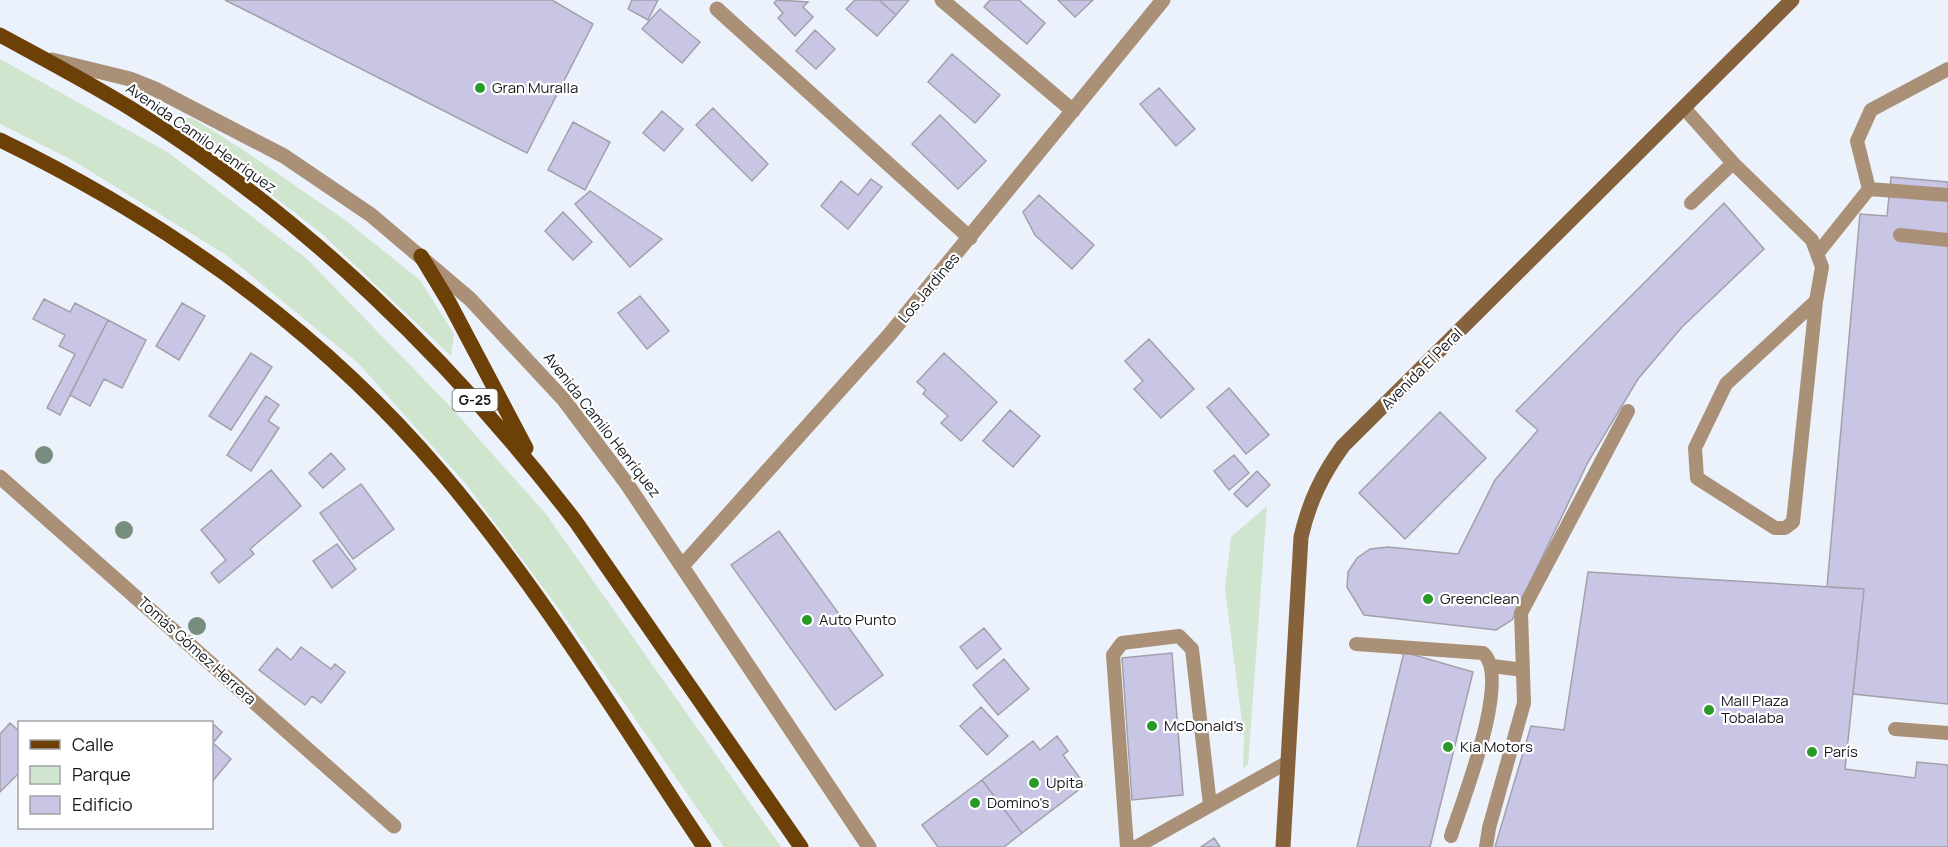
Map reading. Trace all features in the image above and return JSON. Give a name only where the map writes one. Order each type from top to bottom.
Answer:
[{"type":"main road","name":"Avenida Camilo Henríquez","points":[[0,35],[131,109],[265,204],[315,244],[434,356],[538,472],[576,522],[801,847]]},
{"type":"main road","points":[[0,140],[111,198],[215,265],[323,352],[379,406],[440,471],[518,570],[704,847]]},
{"type":"main road","points":[[421,256],[450,304],[538,472]]},
{"type":"street","points":[[942,0],[1073,111]]},
{"type":"street","name":"Los Jardines","points":[[683,565],[816,419],[970,237],[1162,0]]},
{"type":"street","name":"Avenida El Peral","points":[[1283,847],[1301,537],[1306,515],[1327,469],[1343,446],[1792,0]]},
{"type":"street","points":[[717,9],[970,237]]},
{"type":"street","name":"Avenida Camilo Henríquez","points":[[43,58],[130,79],[206,114],[317,177],[371,215],[421,256],[500,329],[564,400],[627,484],[869,847]]},
{"type":"street","name":"Tomás Gómez Herrera","points":[[0,477],[394,826]]},
{"type":"lane","points":[[1869,189],[1857,141],[1871,110],[1948,69]]},
{"type":"lane","points":[[1684,108],[1734,163],[1812,240],[1822,267],[1816,301],[1793,522],[1785,528],[1775,528],[1696,478],[1695,448],[1726,384],[1816,301]]},
{"type":"lane","points":[[1691,202],[1734,163]]},
{"type":"lane","points":[[1869,189],[1948,195]]},
{"type":"lane","points":[[1817,254],[1869,189]]},
{"type":"lane","points":[[1900,236],[1948,240]]},
{"type":"lane","points":[[1486,847],[1489,828],[1524,702],[1521,614],[1628,411]]},
{"type":"lane","points":[[1127,847],[1113,655],[1122,644],[1179,636],[1192,649],[1210,805]]},
{"type":"lane","points":[[1356,644],[1483,653],[1493,666],[1490,713],[1451,836]]},
{"type":"lane","points":[[1493,666],[1523,670]]},
{"type":"lane","points":[[1895,729],[1948,733]]},
{"type":"lane","points":[[1136,847],[1288,762]]},
{"type":"lane","points":[[1158,835],[1167,847]]},
{"type":"green space","points":[[0,59],[169,153],[307,259],[447,403],[546,514],[781,847],[724,847],[559,609],[466,484],[358,363],[226,255],[72,160],[0,124]]},
{"type":"green space","points":[[176,118],[192,118],[242,149],[345,220],[420,280],[454,334],[451,356],[321,233],[181,125]]},
{"type":"green space","points":[[1267,506],[1248,765],[1243,768],[1244,738],[1225,589],[1231,537]]},
{"type":"building","name":"Gran Muralla","points":[[225,0],[552,0],[593,24],[527,153]]},
{"type":"building","points":[[632,0],[658,0],[648,20],[628,9]]},
{"type":"building","points":[[777,0],[808,2],[803,7],[813,17],[795,36],[778,18],[783,13],[774,3]]},
{"type":"building","points":[[855,0],[879,0],[896,15],[877,36],[846,9]]},
{"type":"building","points":[[879,0],[909,0],[896,15]]},
{"type":"building","points":[[990,0],[1019,0],[1045,23],[1027,44],[984,7]]},
{"type":"building","points":[[1058,0],[1093,0],[1075,17]]},
{"type":"building","points":[[660,9],[700,42],[682,63],[642,29]]},
{"type":"building","points":[[815,30],[835,49],[816,69],[796,51]]},
{"type":"building","points":[[952,54],[1000,95],[975,123],[928,82]]},
{"type":"building","points":[[1159,88],[1195,129],[1176,146],[1140,104]]},
{"type":"building","points":[[713,108],[768,164],[752,181],[696,125]]},
{"type":"building","points":[[662,111],[683,129],[664,151],[643,133]]},
{"type":"building","points":[[940,115],[986,161],[958,189],[912,144]]},
{"type":"building","points":[[573,122],[610,142],[585,190],[548,170]]},
{"type":"building","points":[[1891,177],[1948,182],[1948,704],[1853,694],[1864,589],[1827,587],[1860,214],[1887,216]]},
{"type":"building","points":[[871,179],[882,187],[848,229],[821,206],[841,181],[858,195]]},
{"type":"building","points":[[590,191],[662,239],[630,267],[575,204]]},
{"type":"building","points":[[1039,195],[1094,245],[1072,269],[1035,235],[1023,212]]},
{"type":"building","points":[[1724,203],[1764,249],[1682,327],[1638,379],[1588,462],[1512,620],[1496,630],[1364,615],[1347,587],[1348,572],[1357,558],[1370,549],[1388,547],[1458,554],[1495,480],[1538,430],[1516,411]]},
{"type":"building","points":[[563,212],[592,242],[573,260],[545,231]]},
{"type":"building","points":[[640,296],[669,331],[647,349],[618,313]]},
{"type":"building","points":[[44,299],[70,312],[75,303],[108,320],[60,415],[47,408],[75,354],[59,346],[65,335],[33,319]]},
{"type":"building","points":[[182,303],[205,316],[179,360],[156,346]]},
{"type":"building","points":[[108,320],[146,340],[122,388],[104,379],[90,406],[70,395]]},
{"type":"building","points":[[1149,339],[1194,389],[1161,418],[1134,389],[1143,381],[1125,361]]},
{"type":"building","points":[[251,353],[272,367],[231,430],[209,416]]},
{"type":"building","points":[[944,353],[997,402],[961,441],[941,423],[948,416],[923,394],[926,390],[917,382]]},
{"type":"building","points":[[1229,388],[1269,435],[1246,454],[1207,407]]},
{"type":"building","points":[[266,396],[279,405],[268,421],[279,428],[251,471],[227,455]]},
{"type":"building","points":[[1010,410],[1040,436],[1013,467],[983,441]]},
{"type":"building","points":[[1440,412],[1486,458],[1405,539],[1359,493]]},
{"type":"building","points":[[331,453],[345,469],[323,488],[309,473]]},
{"type":"building","points":[[1234,455],[1249,473],[1229,490],[1214,471]]},
{"type":"building","points":[[271,470],[301,506],[250,549],[254,554],[219,583],[211,573],[226,560],[201,530]]},
{"type":"building","points":[[1257,471],[1270,485],[1247,507],[1234,494]]},
{"type":"building","points":[[361,484],[394,529],[353,559],[320,513]]},
{"type":"building","name":"Auto Punto","points":[[779,531],[883,675],[835,710],[731,565]]},
{"type":"building","points":[[337,544],[356,569],[332,588],[313,561]]},
{"type":"building","name":"Mall Plaza Tobalaba","points":[[1588,572],[1864,589],[1845,769],[1915,778],[1917,762],[1948,765],[1948,847],[1495,847],[1531,726],[1564,730]]},
{"type":"building","points":[[984,628],[1001,649],[977,669],[960,647]]},
{"type":"building","points":[[301,647],[331,669],[335,664],[345,672],[321,703],[312,696],[305,705],[259,670],[277,648],[291,660]]},
{"type":"building","points":[[1404,652],[1473,672],[1430,847],[1357,847]]},
{"type":"building","name":"McDonald's","points":[[1172,653],[1183,795],[1132,800],[1122,658]]},
{"type":"building","points":[[1004,659],[1029,689],[998,715],[973,685]]},
{"type":"building","points":[[981,707],[1008,736],[987,755],[960,726]]},
{"type":"building","points":[[10,723],[18,730],[18,774],[0,792],[0,734]]},
{"type":"building","points":[[213,724],[222,732],[213,743]]},
{"type":"building","name":"Upita","points":[[1057,736],[1068,751],[1063,755],[1085,785],[1022,833],[982,780],[1033,741],[1040,750]]},
{"type":"building","points":[[213,743],[231,759],[213,781]]},
{"type":"building","name":"Domino's","points":[[982,780],[1022,833],[1004,847],[938,847],[922,825]]},
{"type":"building","points":[[1214,838],[1220,847],[1201,847]]},
{"type":"place","name":"Gran Muralla","points":[[480,88]]},
{"type":"place","name":"Greenclean","points":[[1428,599]]},
{"type":"place","name":"Auto Punto","points":[[807,620]]},
{"type":"place","name":"Mall Plaza Tobalaba","points":[[1709,710]]},
{"type":"place","name":"McDonald's","points":[[1152,726]]},
{"type":"place","name":"Kia Motors","points":[[1448,747]]},
{"type":"place","name":"París","points":[[1812,752]]},
{"type":"place","name":"Upita","points":[[1034,783]]},
{"type":"place","name":"Domino's","points":[[975,803]]}]
